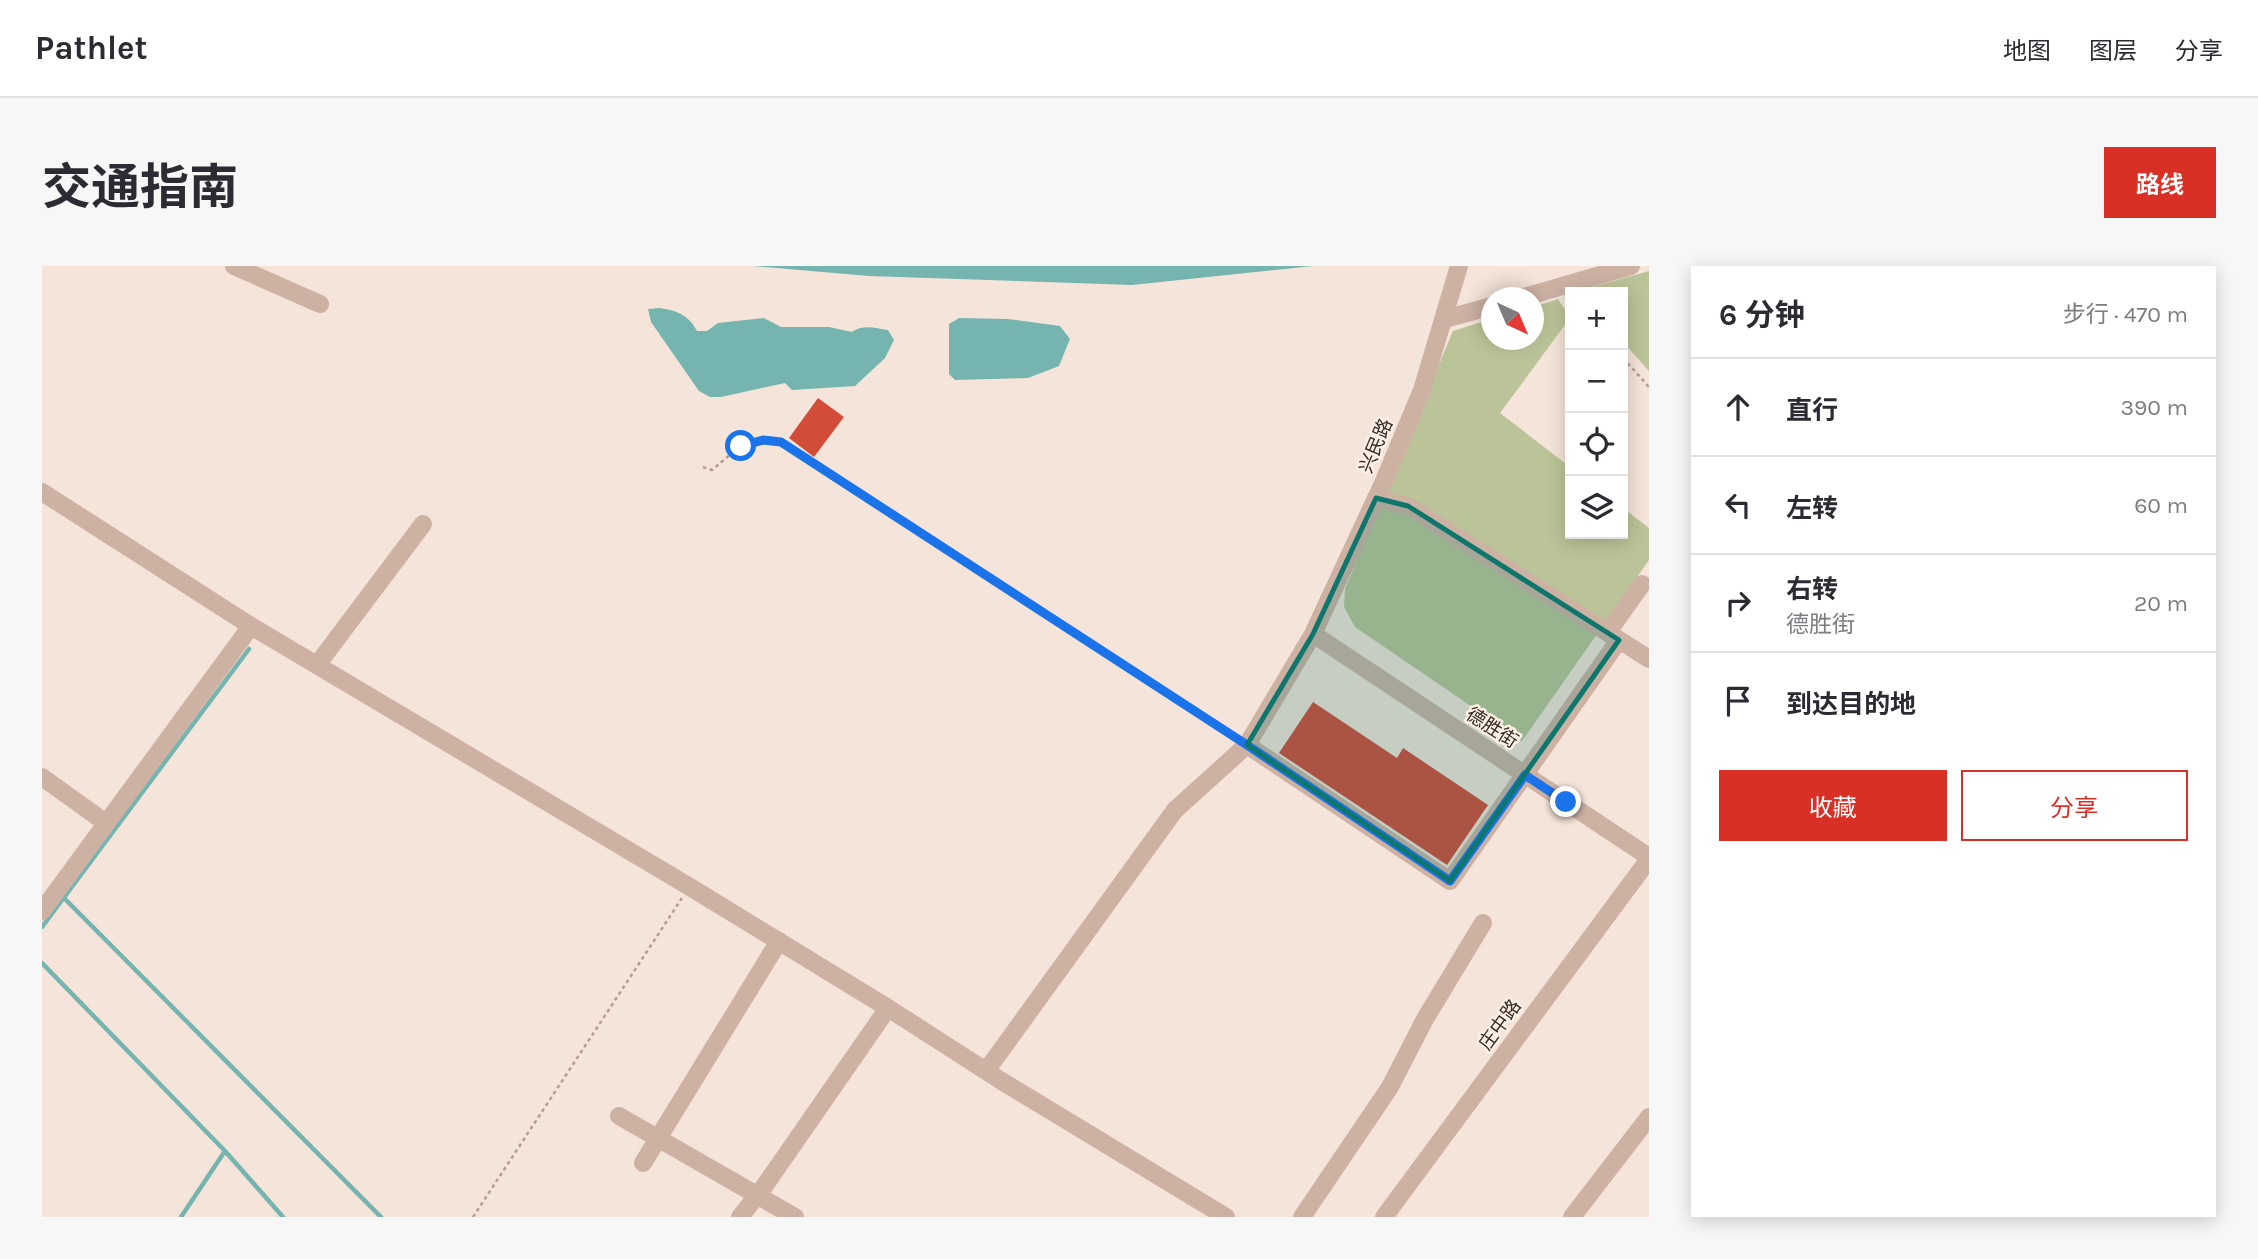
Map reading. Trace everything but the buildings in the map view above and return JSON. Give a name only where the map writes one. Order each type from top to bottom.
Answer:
[{"type":"street","points":[[234,266],[320,304]]},
{"type":"street","name":"兴民路","points":[[986,1071],[1175,810],[1247,745],[1313,634],[1422,390],[1459,266]]},
{"type":"street","points":[[1544,291],[1631,266]]},
{"type":"street","points":[[1445,319],[1481,309]]},
{"type":"street","points":[[42,492],[251,626],[779,941],[986,1071],[1199,1210],[1227,1217]]},
{"type":"street","points":[[1376,498],[1408,506],[1649,659]]},
{"type":"street","points":[[317,665],[423,524]]},
{"type":"street","points":[[1247,745],[1450,881],[1525,775],[1613,636],[1642,584]]},
{"type":"street","points":[[42,911],[251,626]]},
{"type":"street","name":"德胜街","points":[[1313,634],[1649,858]]},
{"type":"street","points":[[42,777],[106,824]]},
{"type":"street","name":"庄中路","points":[[1384,1217],[1649,858]]},
{"type":"street","points":[[1302,1217],[1390,1087],[1426,1019],[1483,923]]},
{"type":"street","points":[[643,1163],[779,941]]},
{"type":"street","points":[[740,1217],[888,1009]]},
{"type":"street","points":[[619,1116],[795,1217]]},
{"type":"street","points":[[1572,1217],[1649,1117]]},
{"type":"path","points":[[1628,364],[1649,387]]},
{"type":"path","points":[[703,467],[712,470],[741,446],[763,440],[781,442],[1247,745]]},
{"type":"path","points":[[473,1217],[690,887]]},
{"type":"highlighted area","points":[[1376,498],[1408,506],[1619,640],[1450,881],[1247,745],[1313,634]]},
{"type":"green space","points":[[1649,271],[1649,371],[1628,348],[1628,287],[1592,287]]},
{"type":"green space","points":[[1558,299],[1565,310],[1565,325],[1500,413],[1565,463],[1565,539],[1628,539],[1628,512],[1649,528],[1649,560],[1522,741],[1355,627],[1344,607],[1345,589],[1453,331],[1481,322],[1481,350],[1544,350],[1544,304]]},
{"type":"water","points":[[753,266],[1313,266],[1132,285],[869,276]]},
{"type":"water","points":[[659,308],[681,314],[697,331],[707,331],[718,323],[764,318],[781,327],[829,327],[852,332],[865,327],[879,328],[888,330],[894,340],[885,358],[855,386],[792,390],[785,383],[710,397],[699,391],[651,322],[648,309]]},
{"type":"water","points":[[959,318],[1008,319],[1060,326],[1070,339],[1059,366],[1028,378],[955,380],[949,374],[949,324]]},
{"type":"waterway","points":[[42,927],[249,649]]},
{"type":"waterway","points":[[64,898],[381,1217]]},
{"type":"waterway","points":[[42,963],[225,1151],[283,1217]]},
{"type":"waterway","points":[[181,1217],[225,1151]]},
{"type":"route","points":[[741,446],[763,440],[781,442],[1247,745],[1450,881],[1525,775],[1566,802]]}]
